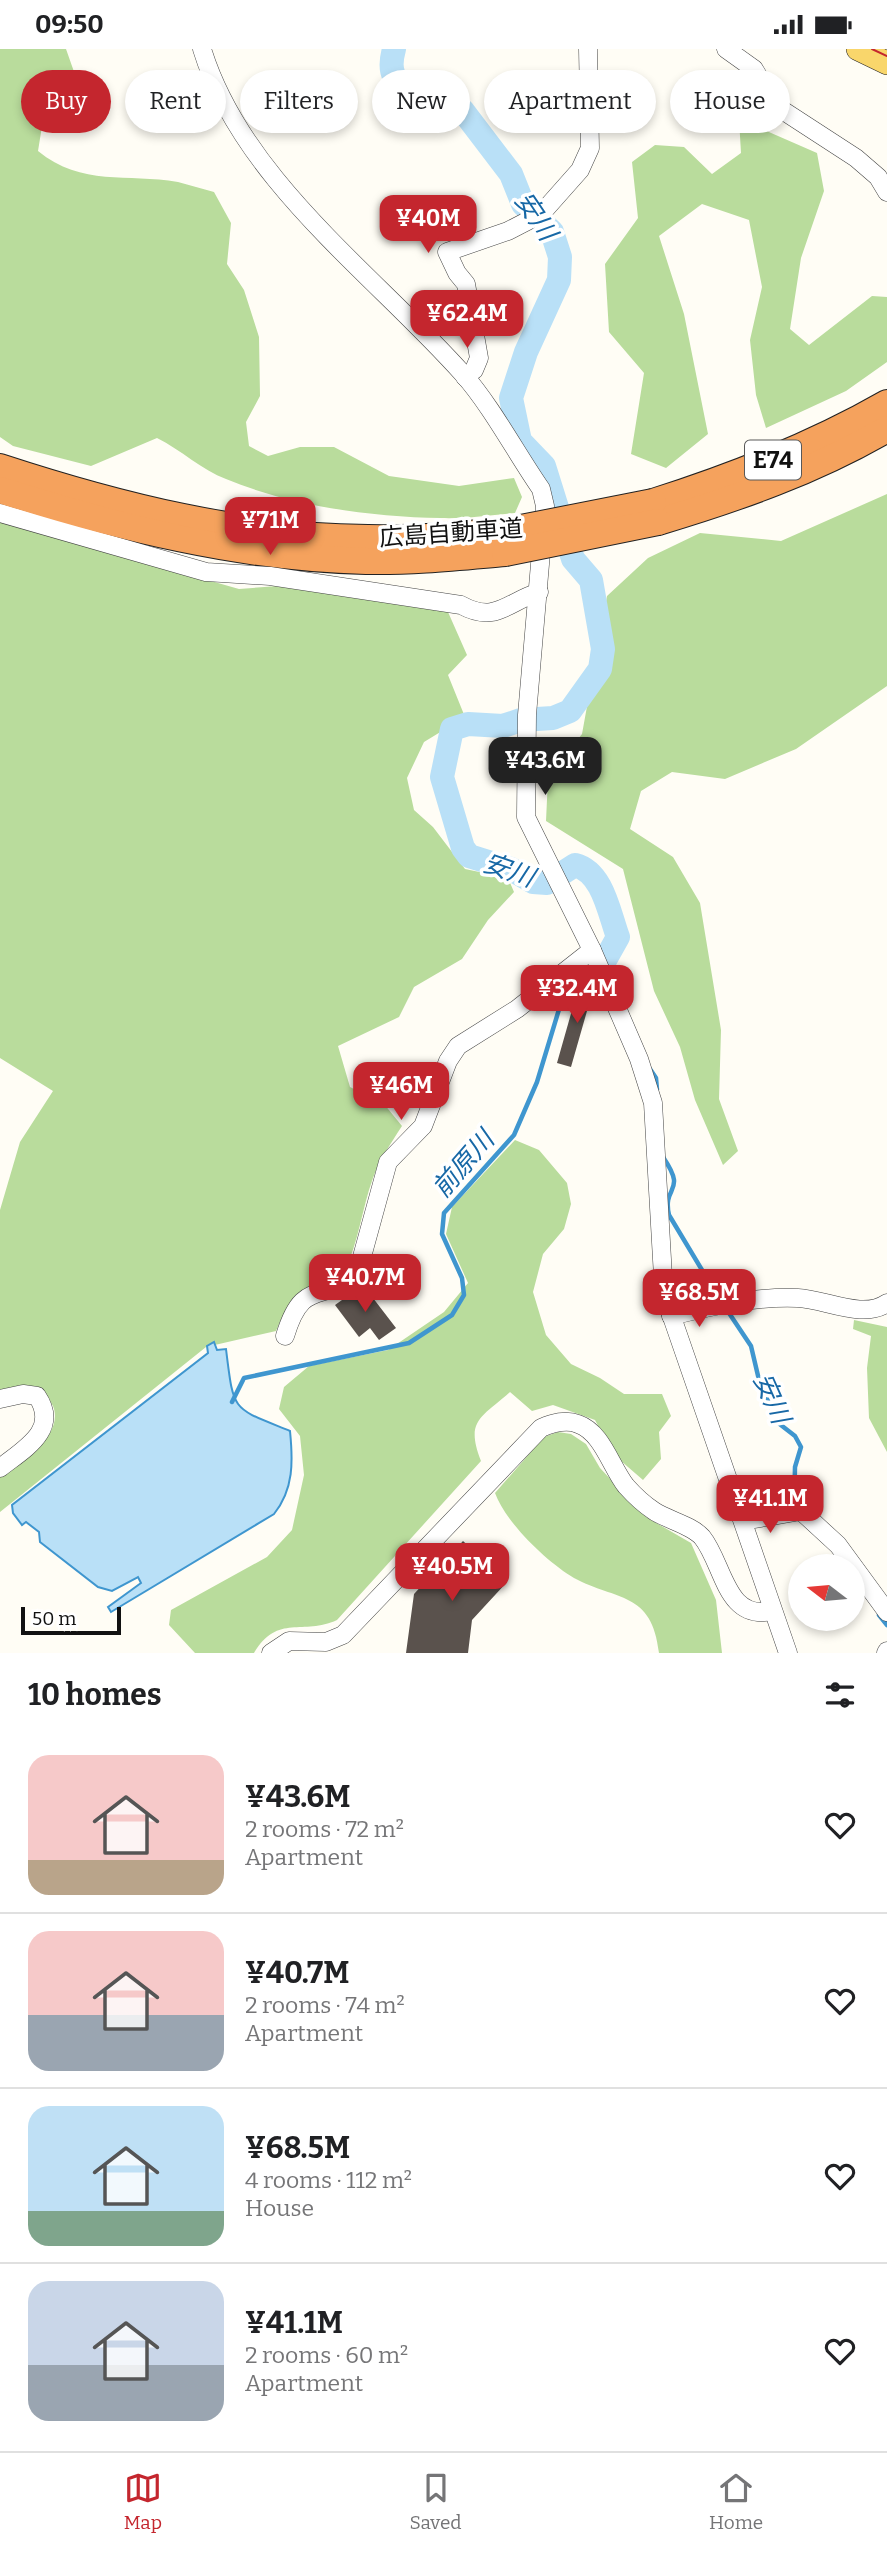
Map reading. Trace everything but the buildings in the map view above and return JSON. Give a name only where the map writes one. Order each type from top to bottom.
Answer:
[{"type":"highway","name":"広島自動車道","points":[[655,512],[723,480],[792,453],[887,403]]},
{"type":"highway","name":"広島自動車道","points":[[0,490],[133,529],[217,547],[367,561],[437,559],[655,512],[729,501],[800,474],[887,429]]},
{"type":"highway","name":"広島自動車道","points":[[0,467],[138,508],[300,535],[506,542]]},
{"type":"main road","points":[[858,49],[887,63]]},
{"type":"street","points":[[202,49],[219,96],[267,167],[333,242],[466,377],[541,489],[545,506],[528,719],[526,817],[592,950],[639,1059],[653,1103],[664,1294],[788,1653]]},
{"type":"street","points":[[466,377],[474,370],[480,358],[466,284],[457,273],[447,252],[537,216],[580,170],[590,148],[588,49]]},
{"type":"street","points":[[726,49],[754,69],[776,106],[856,158],[878,177],[887,192]]},
{"type":"street","points":[[0,513],[206,572],[270,576],[461,605],[477,614],[500,612],[519,598],[539,592]]},
{"type":"street","points":[[285,1336],[292,1311],[304,1298],[319,1290],[344,1286],[358,1275],[388,1161],[423,1126],[448,1061],[458,1046],[517,1009],[592,950]]},
{"type":"street","points":[[671,1316],[723,1303],[799,1298],[854,1308],[879,1308],[887,1303]]},
{"type":"street","points":[[0,1399],[23,1394],[37,1396],[45,1407],[46,1424],[35,1442],[0,1468]]},
{"type":"street","points":[[271,1653],[289,1641],[326,1642],[342,1635],[541,1428],[556,1422],[577,1423],[594,1433],[611,1466],[628,1488],[653,1510],[701,1536],[736,1603],[760,1614],[772,1612]]},
{"type":"street","points":[[743,1521],[795,1511],[838,1545],[887,1612]]},
{"type":"green space","points":[[0,49],[66,49],[73,70],[21,70],[21,133],[41,133],[38,151],[71,170],[88,174],[178,182],[214,192],[231,223],[227,264],[244,290],[259,337],[260,396],[246,422],[249,446],[268,456],[300,447],[334,447],[389,476],[459,486],[514,478],[522,497],[515,513],[441,518],[359,512],[304,503],[226,479],[157,438],[91,466],[13,446],[0,437]]},
{"type":"green space","points":[[740,133],[771,133],[817,153],[824,191],[801,258],[790,329],[809,345],[872,296],[887,297],[887,362],[846,391],[766,428],[756,395],[750,340],[762,287],[749,220],[702,204],[659,236],[684,314],[708,434],[666,468],[631,454],[644,373],[609,332],[605,264],[638,218],[632,162],[655,145],[684,147],[712,174],[741,153]]},
{"type":"green space","points":[[887,494],[887,686],[796,749],[725,779],[672,772],[641,791],[630,829],[673,857],[700,903],[721,1030],[719,1099],[738,1151],[723,1165],[695,1100],[680,1047],[654,991],[623,869],[546,821],[548,778],[582,734],[607,596],[648,558],[700,533],[781,541]]},
{"type":"green space","points":[[0,521],[239,589],[278,586],[448,612],[467,655],[448,675],[465,717],[424,742],[407,778],[414,810],[433,827],[465,869],[508,878],[514,892],[488,920],[462,959],[414,987],[399,1017],[338,1046],[350,1087],[384,1104],[402,1126],[373,1178],[352,1252],[342,1276],[301,1294],[288,1308],[276,1331],[206,1347],[0,1512],[0,1477],[47,1438],[55,1417],[53,1406],[41,1388],[21,1385],[0,1391],[0,1210],[20,1142],[53,1091],[0,1058]]},
{"type":"green space","points":[[515,1140],[539,1150],[567,1183],[571,1204],[564,1229],[543,1254],[533,1292],[546,1335],[571,1364],[600,1378],[624,1394],[662,1394],[671,1416],[659,1432],[661,1459],[643,1480],[613,1454],[595,1420],[553,1405],[532,1411],[510,1392],[484,1414],[475,1428],[476,1447],[481,1461],[337,1620],[282,1629],[272,1633],[254,1653],[195,1653],[169,1625],[171,1610],[267,1557],[292,1530],[304,1475],[300,1436],[279,1409],[284,1387],[309,1366],[388,1350],[444,1312],[468,1283],[446,1234],[452,1207]]},
{"type":"green space","points":[[854,1320],[887,1327],[887,1452],[869,1418],[867,1368],[871,1336],[853,1329]]},
{"type":"green space","points":[[558,1432],[571,1434],[586,1444],[600,1468],[646,1517],[691,1543],[716,1600],[722,1653],[659,1653],[649,1618],[640,1608],[618,1595],[563,1571],[528,1541],[508,1517],[495,1493],[544,1437]]},
{"type":"water","points":[[214,1342],[217,1350],[226,1349],[231,1385],[239,1405],[256,1417],[290,1431],[292,1464],[289,1485],[274,1514],[111,1612],[108,1607],[141,1583],[138,1577],[112,1591],[98,1587],[40,1542],[39,1532],[26,1522],[22,1525],[13,1513],[12,1505],[208,1353],[207,1346]]},
{"type":"waterway","name":"安川","points":[[394,49],[392,62],[396,79],[410,87],[442,90],[463,111],[511,174],[523,204],[552,232],[560,257],[559,280],[526,352],[511,398],[520,441],[544,466],[573,559],[591,580],[603,649],[600,669],[570,711],[553,718],[521,720],[503,726],[468,724],[452,729],[442,777],[463,848],[469,856],[511,869],[533,882],[547,883],[575,865],[592,876],[604,895],[618,937],[604,962]]},
{"type":"waterway","name":"前原川","points":[[232,1402],[244,1378],[409,1343],[452,1315],[464,1295],[462,1278],[442,1234],[444,1213],[514,1135],[537,1082],[567,983],[592,969]]},
{"type":"waterway","name":"安川","points":[[650,1069],[656,1078],[657,1090]]},
{"type":"waterway","name":"安川","points":[[663,1157],[674,1177],[668,1205],[669,1215],[720,1300]]},
{"type":"waterway","name":"安川","points":[[727,1310],[751,1346],[759,1380],[777,1422],[795,1436],[801,1447],[795,1467],[794,1509]]},
{"type":"waterway","name":"安川","points":[[879,1615],[887,1625]]},
{"type":"tram line","points":[[872,49],[887,56]]}]
